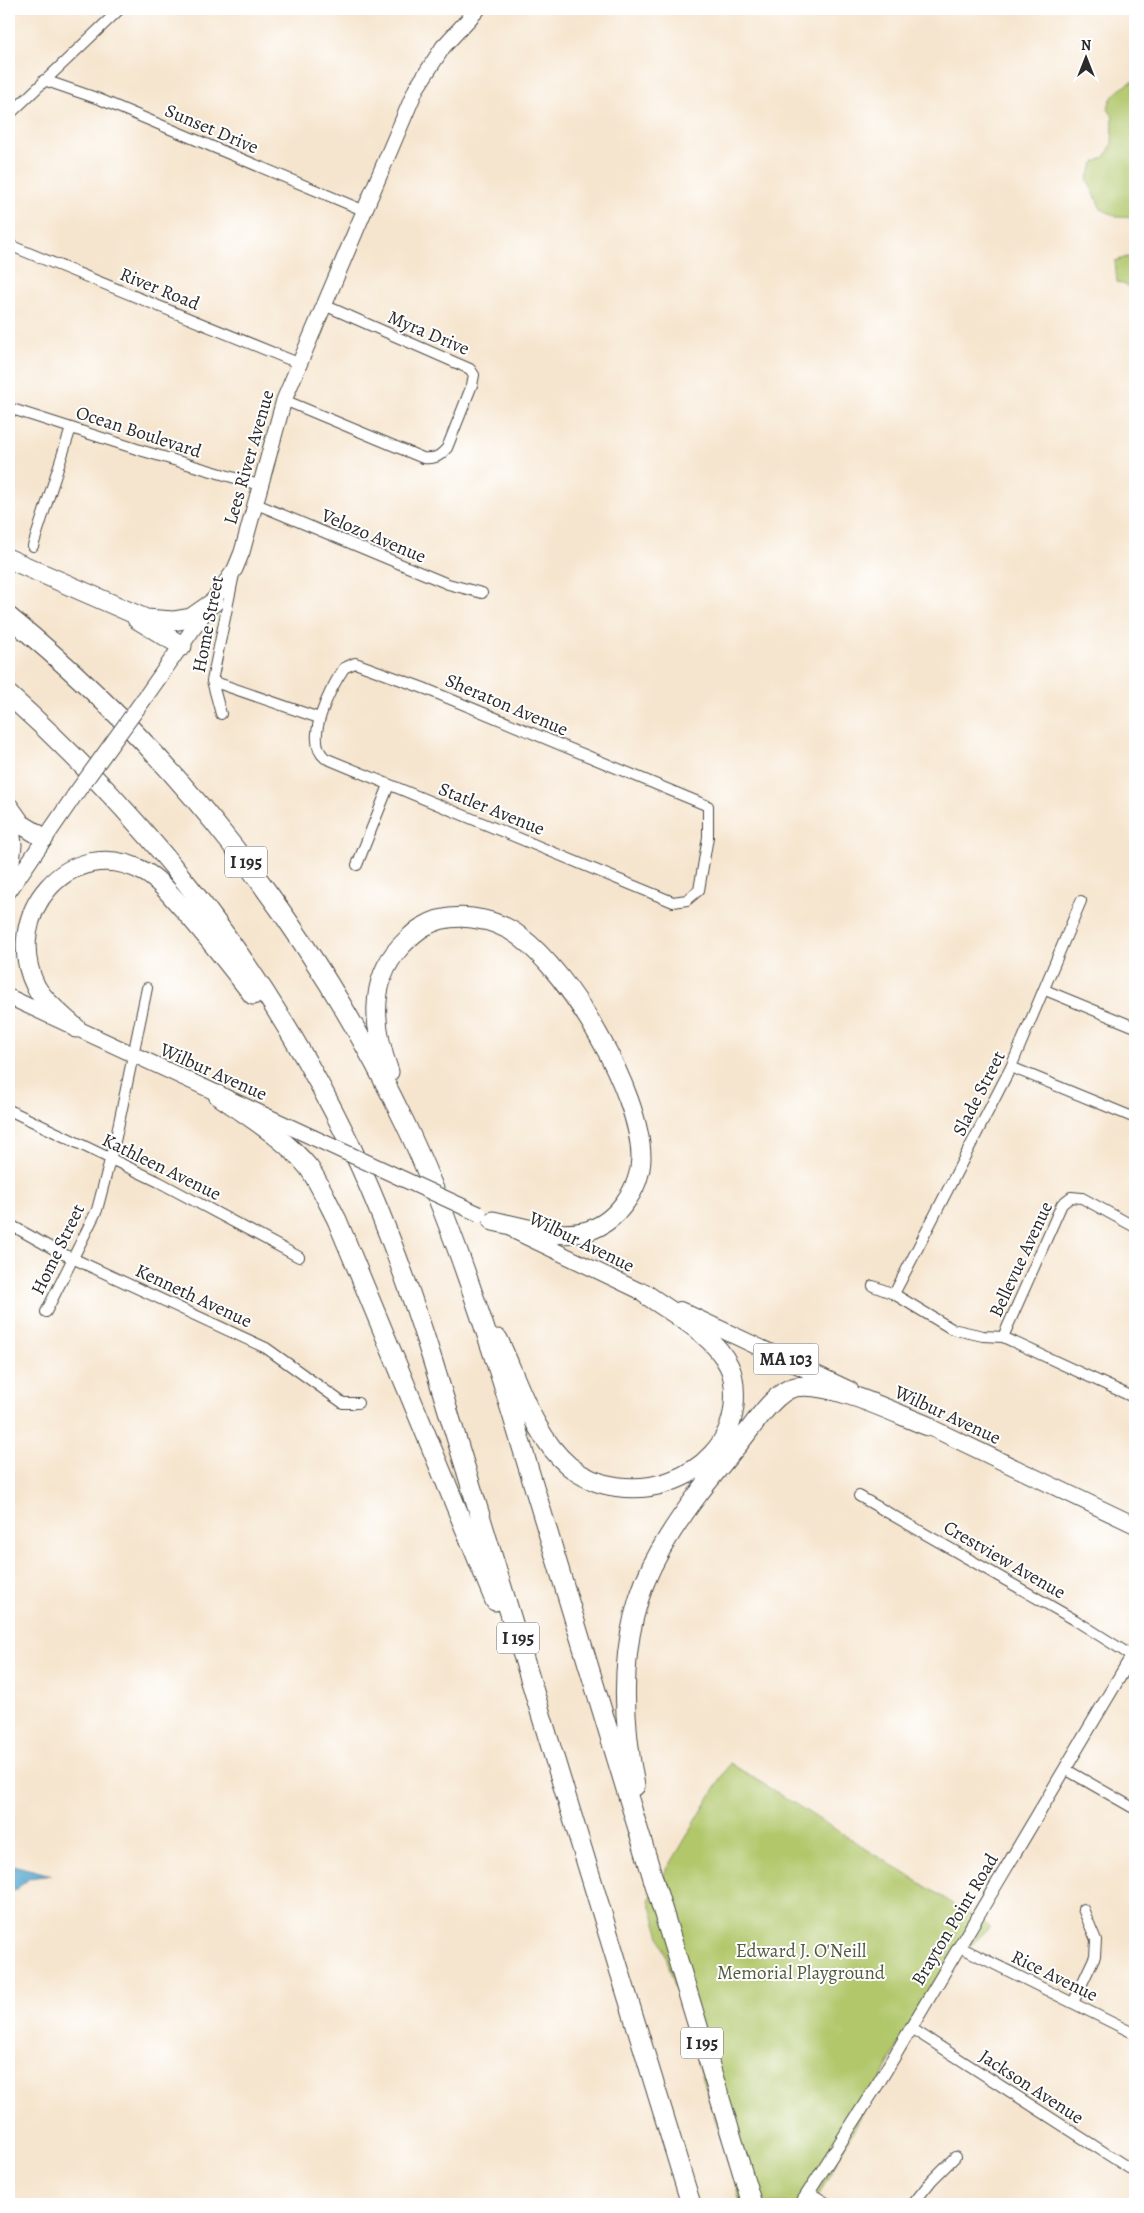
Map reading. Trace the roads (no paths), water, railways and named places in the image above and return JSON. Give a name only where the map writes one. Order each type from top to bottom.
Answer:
[{"type":"highway","points":[[9,559],[146,619],[172,621],[191,618],[214,602]]},
{"type":"highway","points":[[104,600],[182,646]]},
{"type":"highway","name":"I 195","points":[[9,617],[64,664],[131,729],[188,791],[247,864],[287,919],[342,1004],[387,1087],[420,1155],[458,1250],[500,1378],[752,2204]]},
{"type":"highway","name":"I 195","points":[[9,695],[100,783],[188,884],[248,967],[318,1082],[369,1188],[410,1290],[691,2204]]},
{"type":"highway","points":[[9,807],[21,824],[44,838]]},
{"type":"highway","points":[[9,818],[12,845],[9,870]]},
{"type":"highway","points":[[76,1028],[36,987],[26,959],[26,932],[36,901],[58,875],[72,867],[88,863],[102,861],[117,862],[148,873],[165,889],[227,962],[318,1082]]},
{"type":"highway","points":[[420,1155],[380,1044],[376,1005],[381,978],[394,955],[424,926],[455,918],[490,920],[519,936],[534,949],[561,980],[596,1032],[613,1062],[635,1119],[641,1157],[639,1176],[627,1200],[618,1211],[595,1227],[583,1232],[550,1233],[486,1217]]},
{"type":"highway","points":[[218,1095],[268,1130],[297,1156],[308,1168],[328,1201],[438,1460],[542,1718]]},
{"type":"highway","points":[[458,1250],[546,1442],[569,1466],[581,1475],[608,1486],[626,1488],[659,1485],[689,1473],[701,1465],[723,1442],[733,1415],[734,1382],[730,1366],[720,1351],[708,1338],[644,1294]]},
{"type":"highway","points":[[653,1881],[628,1743],[625,1688],[630,1633],[644,1588],[660,1552],[689,1506],[779,1394],[794,1388],[819,1388],[838,1392],[928,1426]]},
{"type":"main road","name":"Lees River Avenue","points":[[9,891],[44,838],[214,602],[235,569],[242,552],[284,400],[298,363],[416,89],[443,48],[478,9]]},
{"type":"main road","name":"Wilbur Avenue","points":[[9,997],[133,1056],[486,1217],[644,1294],[1135,1525]]},
{"type":"street","points":[[9,115],[120,9]]},
{"type":"street","name":"Sunset Drive","points":[[44,80],[98,99],[365,211]]},
{"type":"street","name":"River Road","points":[[9,245],[298,363]]},
{"type":"street","name":"Myra Drive","points":[[284,400],[423,458],[433,459],[440,456],[447,448],[472,385],[474,375],[470,369],[324,306]]},
{"type":"street","name":"Ocean Boulevard","points":[[9,408],[259,485]]},
{"type":"street","points":[[33,546],[71,428]]},
{"type":"street","name":"Velozo Avenue","points":[[254,503],[448,584],[482,594]]},
{"type":"street","name":"Home Street","points":[[221,714],[212,681],[235,569]]},
{"type":"street","name":"Sheraton Avenue","points":[[319,718],[344,668],[355,663],[364,665],[708,806],[708,837],[700,890],[686,900]]},
{"type":"street","points":[[212,681],[319,718]]},
{"type":"street","name":"Statler Avenue","points":[[319,718],[316,738],[320,754],[336,763],[672,902],[686,900]]},
{"type":"street","points":[[358,865],[389,785]]},
{"type":"street","name":"Slade Street","points":[[894,1294],[1011,1067],[1081,901]]},
{"type":"street","name":"Home Street","points":[[46,1312],[97,1210],[110,1160],[147,988]]},
{"type":"street","points":[[1045,990],[1135,1027]]},
{"type":"street","points":[[1011,1067],[1135,1118]]},
{"type":"street","name":"Kathleen Avenue","points":[[9,1110],[202,1204],[299,1257]]},
{"type":"street","name":"Bellevue Avenue","points":[[1003,1337],[1062,1204],[1071,1197],[1082,1198],[1135,1227]]},
{"type":"street","name":"Kenneth Avenue","points":[[9,1224],[73,1259],[266,1348],[343,1403],[358,1403]]},
{"type":"street","points":[[873,1286],[894,1294],[952,1329],[983,1336],[1003,1337],[1135,1398]]},
{"type":"street","name":"Crestview Avenue","points":[[859,1496],[1133,1653]]},
{"type":"street","name":"Brayton Point Road","points":[[801,2204],[960,1947],[1133,1653]]},
{"type":"street","points":[[1065,1769],[1135,1809]]},
{"type":"street","points":[[1073,2003],[1095,1956],[1096,1940],[1083,1909]]},
{"type":"street","name":"Rice Avenue","points":[[960,1947],[1135,2033]]},
{"type":"street","name":"Jackson Avenue","points":[[911,2028],[1135,2172]]},
{"type":"street","points":[[913,2204],[932,2180],[955,2157]]},
{"type":"street","points":[[809,2192],[828,2204]]},
{"type":"water","points":[[9,1864],[52,1875],[30,1878],[9,1895]]},
{"type":"park label","name":"Edward J. O'Neill Memorial Playground","points":[[801,1961]]}]
